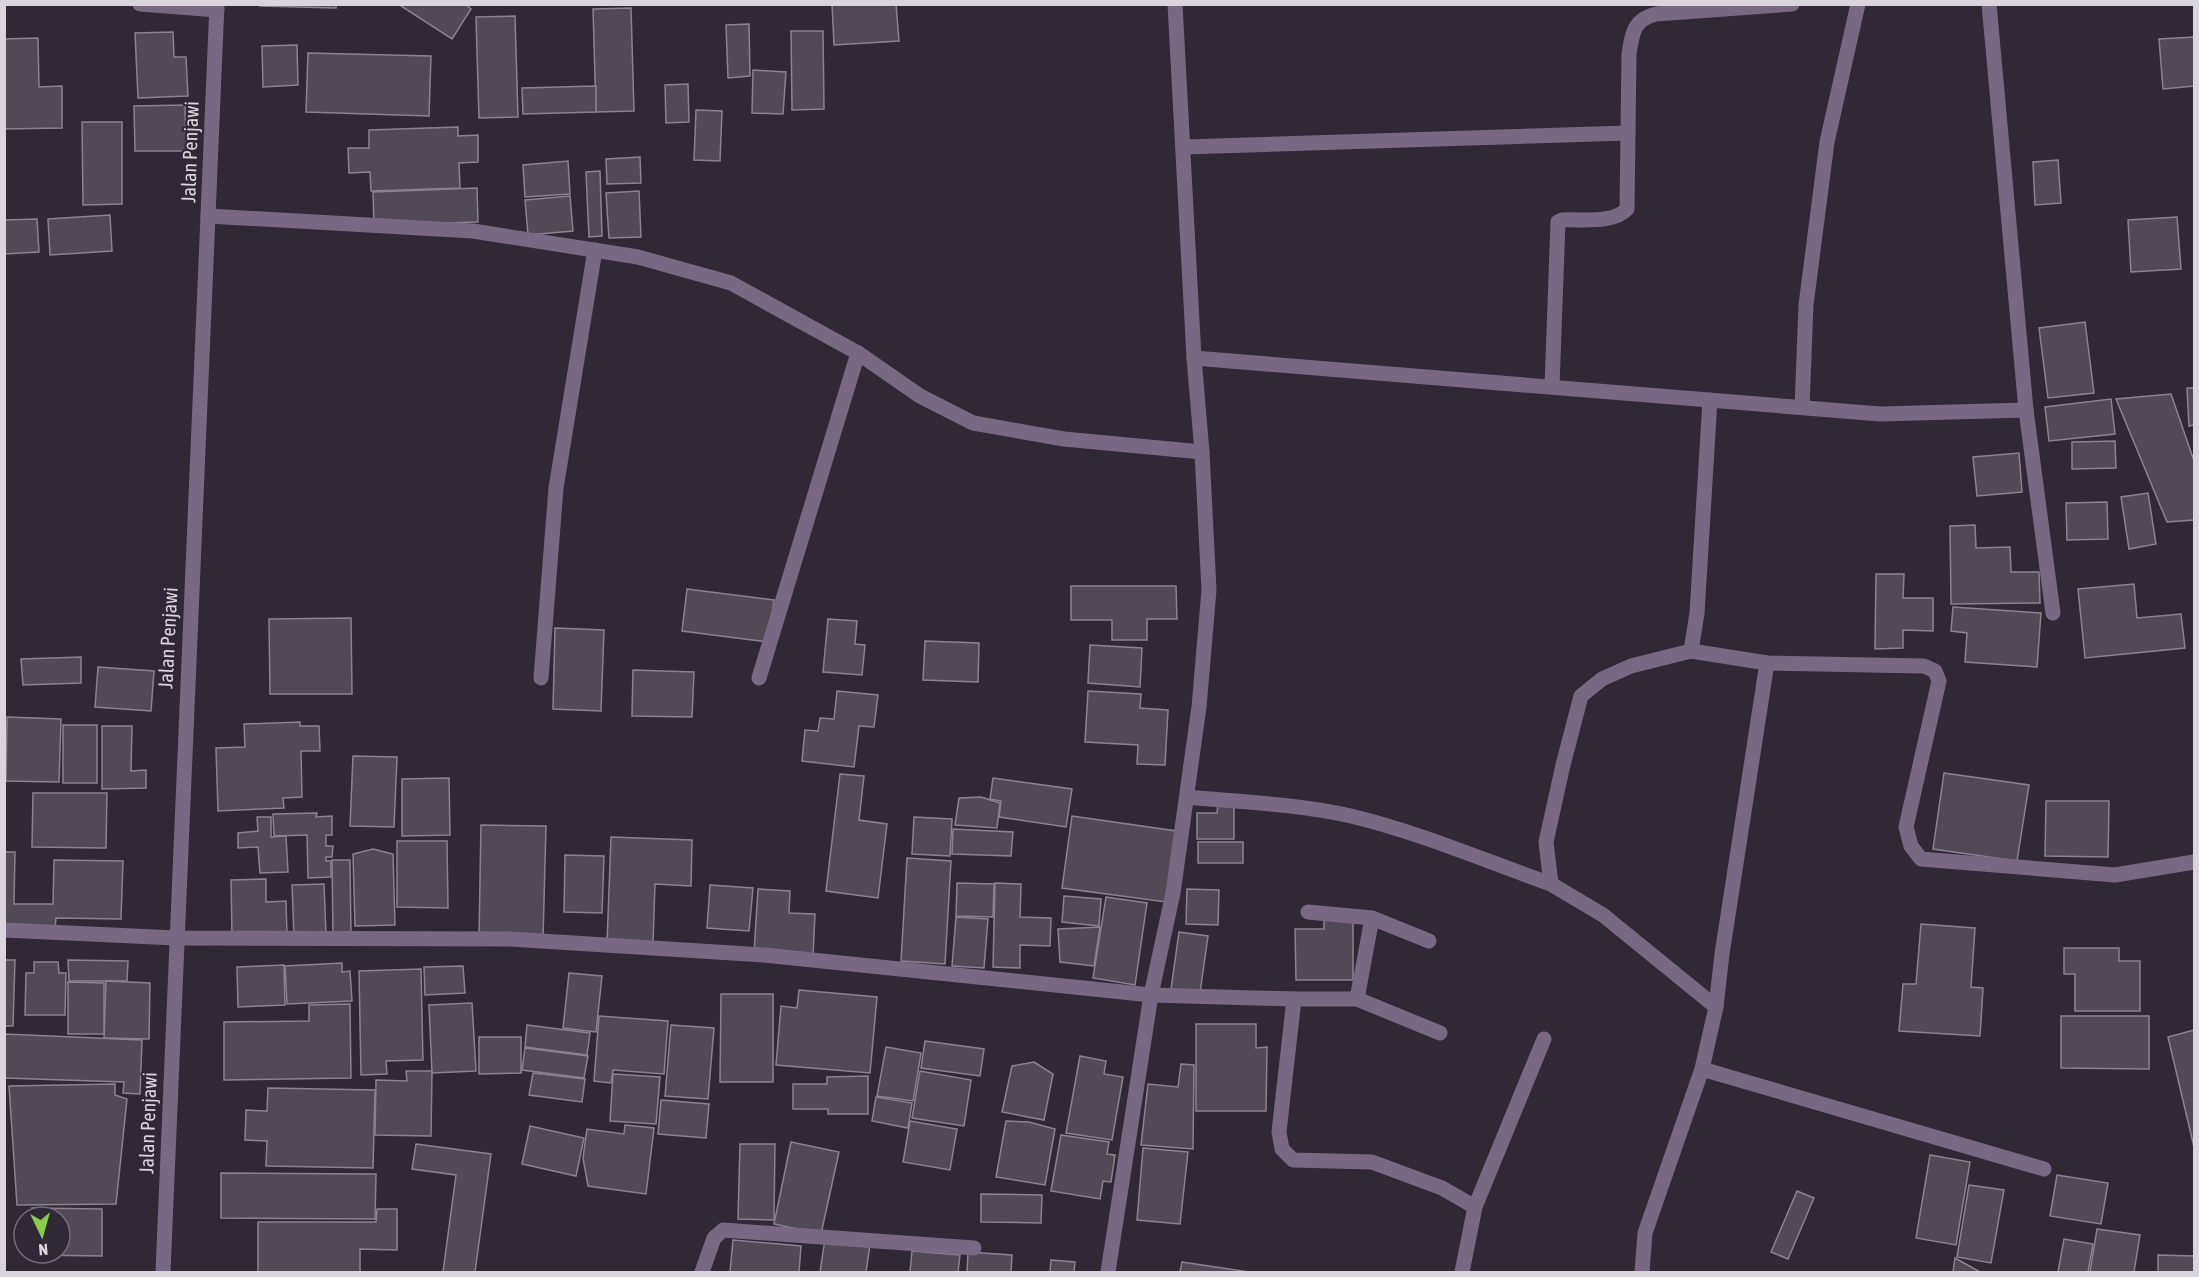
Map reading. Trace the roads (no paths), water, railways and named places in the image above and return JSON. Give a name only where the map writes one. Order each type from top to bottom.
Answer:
[{"type":"street","points":[[140,4],[217,7]]},
{"type":"street","points":[[1108,1272],[1151,995],[1173,893],[1199,706],[1209,590],[1175,4]]},
{"type":"street","points":[[1552,386],[1558,222],[1621,216],[1627,209],[1629,54],[1632,34],[1639,22],[1646,16],[1792,4]]},
{"type":"street","points":[[1802,407],[1806,305],[1822,174],[1829,131],[1858,4]]},
{"type":"street","points":[[1989,4],[2026,410],[2053,613]]},
{"type":"street","name":"Jalan Penjawi","points":[[163,1272],[217,7]]},
{"type":"street","points":[[1184,147],[1628,133]]},
{"type":"street","points":[[208,216],[473,231],[638,257],[731,283],[858,353],[920,396],[974,423],[1064,439],[1202,452]]},
{"type":"street","points":[[541,678],[556,489],[595,250]]},
{"type":"street","points":[[759,678],[858,353]]},
{"type":"street","points":[[1194,358],[1880,414],[2026,410]]},
{"type":"street","points":[[1692,651],[1697,613],[1710,400]]},
{"type":"street","points":[[1551,884],[1546,842],[1581,696],[1602,679],[1631,666],[1692,651],[1767,663],[1924,666],[1935,671],[1939,681],[1905,827],[1911,846],[1921,859],[2115,875],[2194,862]]},
{"type":"street","points":[[1642,1272],[1645,1233],[1702,1069],[1716,1008],[1722,954],[1767,663]]},
{"type":"street","points":[[1186,797],[1296,806],[1352,816],[1551,884],[1603,915],[1716,1008]]},
{"type":"street","points":[[1308,912],[1372,918],[1429,941]]},
{"type":"street","points":[[1357,999],[1372,918]]},
{"type":"street","points":[[4,930],[176,938],[510,939],[764,955],[1151,995],[1357,999],[1440,1033]]},
{"type":"street","points":[[1294,999],[1279,1132],[1282,1149],[1293,1160],[1372,1161],[1442,1188],[1474,1207]]},
{"type":"street","points":[[1462,1272],[1474,1207],[1544,1039]]},
{"type":"street","points":[[1702,1069],[2044,1169]]},
{"type":"street","points":[[702,1272],[714,1238],[723,1230],[974,1248]]}]
